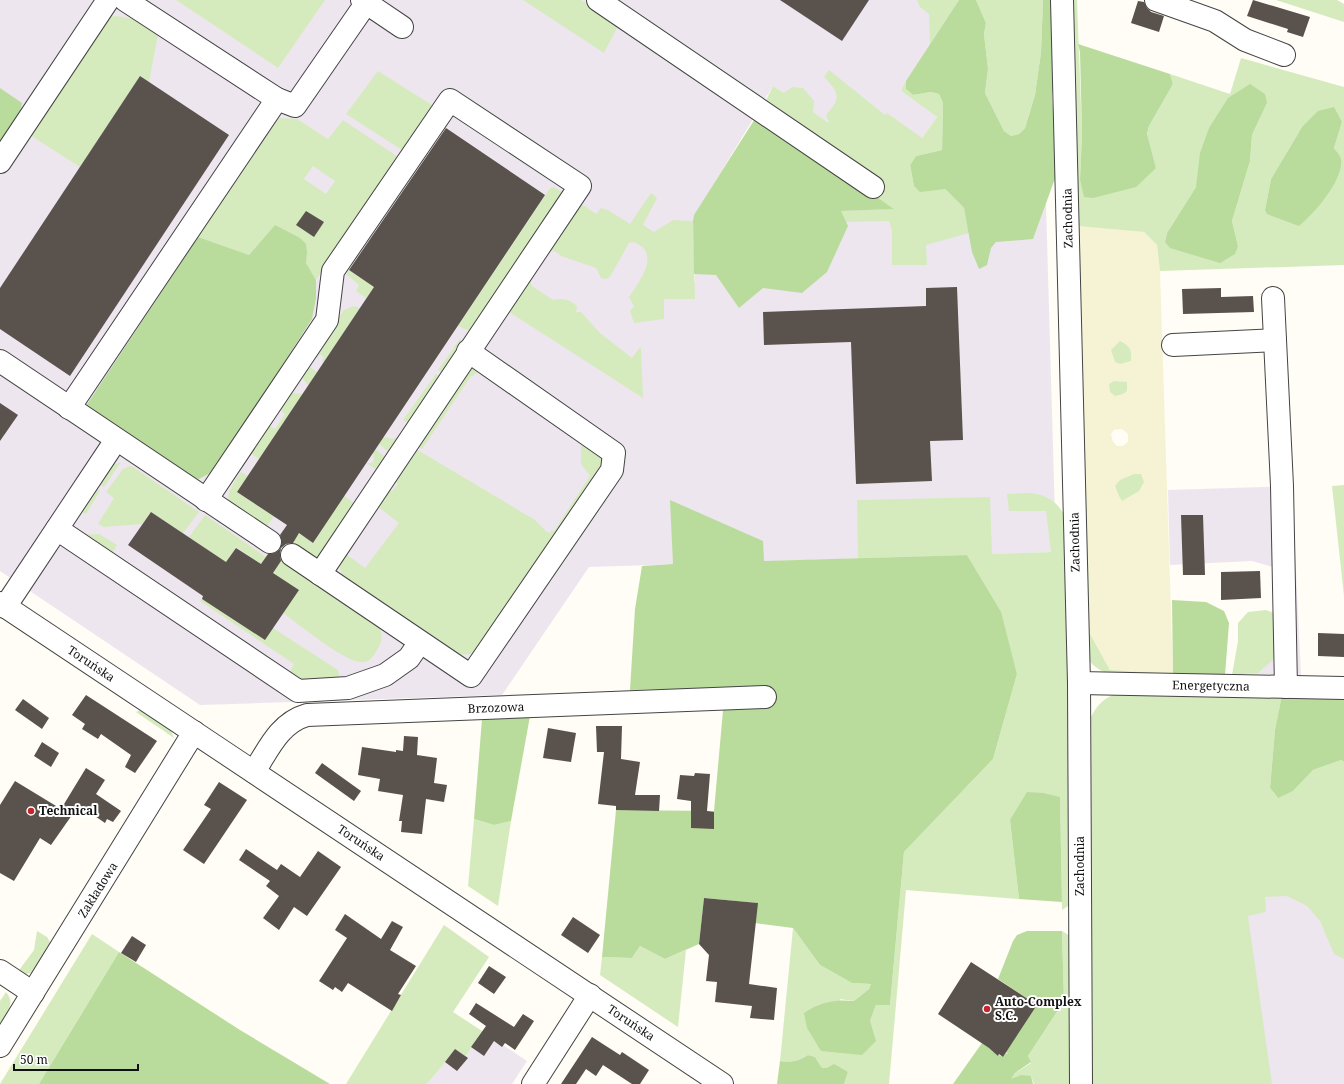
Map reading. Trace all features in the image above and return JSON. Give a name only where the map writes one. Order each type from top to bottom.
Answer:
[{"type":"street","points":[[0,162],[108,0]]},
{"type":"street","points":[[125,0],[277,99],[295,106],[361,6],[402,27]]},
{"type":"street","points":[[598,0],[873,187]]},
{"type":"street","name":"Zachodnia","points":[[1062,0],[1079,683],[1081,1084]]},
{"type":"street","points":[[1156,0],[1215,21],[1245,40],[1284,55]]},
{"type":"street","points":[[69,408],[277,99]]},
{"type":"street","points":[[206,500],[327,320],[333,271],[450,100],[580,186],[320,574]]},
{"type":"street","points":[[1273,298],[1282,486],[1286,687]]},
{"type":"street","points":[[1173,345],[1275,340]]},
{"type":"street","points":[[292,555],[471,676],[612,470],[614,454],[468,351]]},
{"type":"street","points":[[0,362],[270,542]]},
{"type":"street","points":[[3,605],[57,529],[116,440]]},
{"type":"street","points":[[57,529],[298,691],[348,688],[385,676],[409,658],[420,642]]},
{"type":"street","name":"Toruńska","points":[[3,605],[722,1084]]},
{"type":"street","name":"Energetyczna","points":[[1079,683],[1344,688]]},
{"type":"street","name":"Brzozowa","points":[[254,772],[281,730],[293,720],[307,715],[765,697]]},
{"type":"street","name":"Zakładowa","points":[[0,1046],[194,732]]},
{"type":"street","points":[[0,971],[33,993]]},
{"type":"street","points":[[533,1084],[590,995]]},
{"type":"shaded area","points":[[0,0],[959,0],[901,91],[937,117],[922,138],[864,146],[773,86],[695,215],[1046,204],[1056,552],[589,567],[502,695],[200,705],[0,571]],"holes":[[[694,218],[695,282],[694,283]]]},
{"type":"shaded area","points":[[1079,225],[1144,232],[1157,245],[1160,271],[1173,674],[1110,670],[1090,634]],"holes":[[[1122,429],[1128,434],[1128,442],[1123,446],[1117,446],[1113,442],[1111,434],[1114,430]]]},
{"type":"shaded area","points":[[1292,486],[1301,675],[1250,674],[1274,650],[1273,567],[1252,561],[1170,565],[1168,490]]},
{"type":"shaded area","points":[[1237,850],[1344,919],[1344,1084],[1270,1084]]},
{"type":"shaded area","points":[[482,1031],[527,1061],[512,1084],[427,1084],[455,1049],[466,1056]]},
{"type":"green space","points":[[176,0],[325,0],[278,68]]},
{"type":"green space","points":[[523,0],[581,0],[611,19],[617,28],[604,53]]},
{"type":"green space","points":[[917,0],[959,0],[930,44],[929,14],[920,7]]},
{"type":"green space","points":[[959,0],[976,0],[986,23],[984,34],[988,69],[985,93],[1004,131],[1011,136],[1019,134],[1025,128],[1035,95],[1041,52],[1043,0],[1054,0],[1056,53],[1052,96],[1057,173],[1033,239],[996,242],[991,248],[987,265],[979,269],[972,252],[964,208],[945,189],[920,192],[914,186],[910,165],[916,156],[942,150],[943,103],[939,94],[931,92],[913,95],[906,89],[906,81]]},
{"type":"green space","points":[[976,0],[1043,0],[1041,52],[1035,95],[1025,128],[1019,134],[1011,136],[1004,131],[985,93],[988,69],[984,34],[986,23]]},
{"type":"green space","points":[[1067,0],[1077,0],[1082,134],[1080,179],[1156,168],[1147,135],[1149,126],[1173,84],[1170,74],[1230,94],[1241,58],[1344,87],[1344,265],[1160,271],[1157,245],[1144,232],[1079,226],[1090,634],[1110,670],[1173,674],[1138,676],[1114,675],[1103,672],[1094,666],[1087,657]],"holes":[[[1267,103],[1252,135],[1250,161],[1232,221],[1238,246],[1165,242],[1167,233],[1196,187]],[[1342,122],[1334,148],[1341,159],[1265,210],[1271,179],[1302,127]]]},
{"type":"green space","points":[[1276,0],[1337,0],[1344,4],[1344,22]]},
{"type":"green space","points":[[116,16],[135,19],[158,35],[149,82],[140,76],[80,167],[33,137],[31,133],[107,17]]},
{"type":"green space","points":[[1078,44],[1170,74],[1173,84],[1149,126],[1147,134],[1156,168],[1136,187],[1093,198],[1084,197],[1080,179],[1082,134],[1080,52]]},
{"type":"green space","points":[[829,70],[885,115],[887,113],[922,138],[937,117],[901,91],[906,81],[906,89],[913,95],[931,92],[939,94],[943,103],[942,150],[916,156],[910,165],[914,186],[945,189],[964,208],[969,233],[926,245],[927,265],[892,265],[892,230],[889,221],[846,222],[840,211],[894,209],[872,194],[764,104],[773,86],[784,93],[792,87],[803,88],[814,101],[813,112],[829,123],[826,115],[835,104],[837,95],[833,87],[824,77]]},
{"type":"green space","points":[[378,71],[432,105],[402,150],[346,114]]},
{"type":"green space","points":[[1250,84],[1265,94],[1267,103],[1252,135],[1250,161],[1232,221],[1238,246],[1235,254],[1220,263],[1170,248],[1165,242],[1167,233],[1196,187],[1200,153],[1209,128],[1228,98]]},
{"type":"green space","points":[[0,88],[22,103],[21,109],[0,143]]},
{"type":"green space","points":[[1334,107],[1342,122],[1334,148],[1341,159],[1341,167],[1338,177],[1327,196],[1299,226],[1267,214],[1265,210],[1271,179],[1302,127],[1318,111]]},
{"type":"green space","points":[[758,114],[894,209],[841,211],[848,226],[827,272],[802,293],[763,288],[739,308],[716,275],[694,274],[693,221],[694,215]]},
{"type":"green space","points":[[279,118],[297,119],[328,139],[343,120],[398,157],[316,280],[306,263],[307,253],[275,225],[249,255],[198,237]],"holes":[[[313,166],[335,181],[326,194],[304,179]]]},
{"type":"green space","points":[[554,187],[562,192],[562,200],[470,331],[458,326],[550,188]]},
{"type":"green space","points":[[651,193],[657,198],[643,225],[654,232],[673,220],[693,221],[695,299],[664,299],[664,319],[634,323],[630,311],[634,306],[629,297],[643,275],[647,260],[646,253],[642,247],[633,242],[629,243],[610,277],[606,279],[601,278],[596,268],[551,251],[544,253],[542,263],[529,278],[532,286],[553,300],[566,300],[577,306],[576,312],[581,312],[600,333],[632,358],[640,347],[641,348],[643,398],[503,308],[579,205],[585,206],[596,214],[601,208],[608,210],[630,224]]},
{"type":"green space","points":[[275,225],[300,238],[306,244],[306,263],[316,280],[316,298],[312,319],[214,471],[199,479],[185,476],[84,409],[198,237],[249,255]]},
{"type":"green space","points":[[348,270],[374,287],[366,298],[356,291],[359,285],[347,275]]},
{"type":"green space","points":[[354,306],[360,308],[324,362],[322,361],[324,357],[320,354],[317,358],[314,354],[344,310]]},
{"type":"green space","points":[[460,339],[463,341],[445,375],[438,370]]},
{"type":"green space","points":[[1120,341],[1130,349],[1131,361],[1120,364],[1115,362],[1111,350]]},
{"type":"green space","points":[[472,356],[495,377],[491,381],[477,372],[471,376],[422,449],[413,444]]},
{"type":"green space","points":[[307,365],[317,372],[308,386],[302,377]]},
{"type":"green space","points":[[436,374],[443,379],[411,425],[403,420]]},
{"type":"green space","points":[[1114,381],[1127,382],[1127,391],[1123,394],[1115,396],[1110,392],[1109,384]]},
{"type":"green space","points":[[506,385],[603,454],[603,470],[481,649],[472,654],[455,655],[345,581],[340,570],[340,559],[342,551],[365,568],[399,523],[373,503],[385,486],[392,491],[398,484],[390,478],[411,446],[535,520],[547,532],[551,533],[551,530],[554,531],[590,476],[581,464],[581,444],[503,390]]},
{"type":"green space","points":[[290,393],[303,394],[259,459],[249,452],[267,424],[275,429],[285,414],[278,408]]},
{"type":"green space","points":[[399,435],[402,437],[392,455],[379,444],[383,437],[394,439]]},
{"type":"green space","points":[[375,449],[388,459],[379,471],[366,463],[372,463],[374,460],[373,452]]},
{"type":"green space","points":[[121,462],[104,487],[98,484],[112,465]]},
{"type":"green space","points":[[130,466],[199,512],[183,533],[151,512],[142,524],[104,527],[98,524],[114,498],[106,492],[123,469]]},
{"type":"green space","points":[[241,472],[248,476],[237,492],[274,516],[266,528],[230,505],[228,496],[229,492]]},
{"type":"green space","points":[[1134,474],[1141,474],[1144,482],[1139,491],[1122,501],[1115,486],[1120,480]]},
{"type":"green space","points":[[1344,485],[1344,596],[1332,486]]},
{"type":"green space","points":[[95,487],[100,491],[86,514],[79,511]]},
{"type":"green space","points":[[1028,493],[1048,498],[1060,508],[1063,513],[1068,638],[1071,904],[1062,910],[1060,797],[1010,820],[1019,899],[906,890],[889,1084],[844,1084],[848,1072],[822,1068],[815,1057],[808,1055],[795,1061],[780,1061],[793,928],[820,965],[852,983],[871,984],[869,989],[854,1001],[839,999],[870,1021],[876,1005],[890,1005],[904,852],[993,759],[1017,674],[1000,612],[967,555],[858,558],[857,500],[990,497],[992,554],[1051,552],[1046,511],[1009,511],[1007,494]]},
{"type":"green space","points":[[344,496],[358,506],[318,560],[291,545],[299,533],[313,543]]},
{"type":"green space","points":[[670,500],[763,541],[764,561],[967,555],[1001,612],[1017,674],[993,759],[904,852],[890,1005],[876,1005],[870,1021],[876,1041],[862,1055],[821,1051],[807,1028],[804,1013],[816,1006],[828,1002],[840,1000],[854,1001],[869,989],[871,984],[852,983],[820,965],[793,928],[755,923],[757,903],[704,898],[699,944],[665,959],[640,946],[632,958],[602,957],[616,810],[714,811],[725,688],[630,690],[635,609],[642,566],[673,564]]},
{"type":"green space","points":[[205,515],[266,557],[261,564],[236,547],[226,562],[189,537]]},
{"type":"green space","points":[[99,534],[117,545],[112,554],[79,535]]},
{"type":"green space","points":[[281,560],[378,624],[381,631],[381,640],[377,650],[370,659],[364,662],[346,657],[323,643],[283,613],[298,590],[273,573]]},
{"type":"green space","points":[[202,599],[273,628],[338,670],[340,678],[301,683],[288,675],[294,664],[200,601]]},
{"type":"green space","points":[[1172,600],[1206,602],[1224,611],[1229,623],[1225,675],[1173,674]]},
{"type":"green space","points":[[1266,610],[1279,615],[1279,644],[1273,660],[1258,673],[1232,675],[1238,641],[1238,623],[1248,612]]},
{"type":"green space","points":[[1120,692],[1282,695],[1275,731],[1270,788],[1277,797],[1293,791],[1313,770],[1341,760],[1344,762],[1344,959],[1334,954],[1320,921],[1307,906],[1287,896],[1265,897],[1266,912],[1248,916],[1272,1084],[1091,1084],[1088,724],[1096,708],[1104,700]]},
{"type":"green space","points":[[1282,695],[1344,696],[1344,762],[1341,760],[1313,770],[1293,791],[1278,798],[1270,788],[1275,730]]},
{"type":"green space","points":[[140,710],[171,731],[174,738],[136,712]]},
{"type":"green space","points":[[530,716],[511,821],[494,825],[474,819],[482,719]]},
{"type":"green space","points":[[1027,792],[1043,793],[1060,797],[1062,902],[1019,899],[1010,820]]},
{"type":"green space","points":[[474,819],[494,825],[511,821],[498,906],[468,886]]},
{"type":"green space","points":[[444,925],[489,957],[453,1012],[482,1031],[466,1056],[455,1050],[427,1084],[346,1084]]},
{"type":"green space","points":[[37,931],[47,937],[51,944],[34,972],[23,975],[17,973],[34,950]]},
{"type":"green space","points":[[1027,931],[1062,931],[1064,1001],[1028,1056],[1031,1062],[1015,1073],[1011,1079],[1021,1075],[1031,1076],[1033,1084],[953,1084],[982,1043],[998,1054],[998,1056],[1003,1057],[1006,1053],[1008,1054],[1006,1052],[1037,1005],[998,979],[1013,941],[1017,935]]},
{"type":"green space","points":[[1062,931],[1072,937],[1073,1084],[1034,1084],[1031,1076],[1010,1080],[1015,1073],[1031,1063],[1028,1056],[1064,1001]]},
{"type":"green space","points":[[92,934],[119,952],[39,1084],[0,1084]]},
{"type":"green space","points":[[640,946],[665,959],[686,950],[678,1027],[600,975],[602,957],[632,958]]},
{"type":"green space","points":[[119,952],[240,1030],[330,1084],[39,1084]]},
{"type":"green space","points":[[6,992],[9,996],[10,1004],[8,1012],[0,1024],[0,1001]]},
{"type":"green space","points":[[808,1055],[815,1057],[822,1068],[827,1068],[834,1064],[848,1072],[844,1084],[777,1084],[780,1061],[795,1061]]},
{"type":"building","points":[[780,0],[869,0],[842,41]]},
{"type":"building","points":[[1253,0],[1310,17],[1303,37],[1287,32],[1288,29],[1247,16]]},
{"type":"building","points":[[1138,1],[1144,2],[1151,12],[1164,16],[1159,32],[1131,23]]},
{"type":"building","points":[[140,76],[229,135],[70,376],[0,329],[0,288]]},
{"type":"building","points":[[446,128],[545,195],[313,543],[299,533],[293,543],[286,544],[281,548],[281,561],[273,573],[299,590],[265,640],[202,599],[203,596],[128,545],[151,512],[226,562],[236,548],[261,564],[268,554],[275,553],[280,549],[282,542],[280,535],[287,525],[237,492],[374,287],[349,270]]},
{"type":"building","points":[[306,211],[324,222],[314,237],[296,225]]},
{"type":"building","points":[[957,287],[963,440],[930,441],[932,481],[856,484],[851,342],[764,345],[763,312],[926,306],[926,288]]},
{"type":"building","points":[[1221,288],[1221,297],[1253,296],[1254,312],[1183,314],[1182,289]]},
{"type":"building","points":[[0,403],[18,415],[0,441]]},
{"type":"building","points":[[1181,515],[1203,515],[1205,575],[1183,575]]},
{"type":"building","points":[[1260,571],[1261,598],[1221,600],[1221,572]]},
{"type":"building","points":[[1318,633],[1344,634],[1344,657],[1318,656]]},
{"type":"building","points":[[86,695],[157,741],[135,773],[125,767],[131,755],[101,734],[98,739],[82,729],[85,724],[72,715]]},
{"type":"building","points":[[23,699],[49,718],[42,729],[15,710]]},
{"type":"building","points":[[596,726],[622,726],[621,759],[640,762],[635,795],[660,795],[659,811],[616,810],[616,806],[598,804],[604,752],[597,752]]},
{"type":"building","points":[[548,728],[576,733],[571,762],[543,758]]},
{"type":"building","points":[[404,736],[418,737],[417,755],[437,758],[434,783],[447,785],[444,802],[426,799],[422,834],[401,832],[402,821],[399,821],[403,795],[378,791],[380,779],[358,775],[362,747],[396,752],[396,750],[403,751]]},
{"type":"building","points":[[42,742],[59,753],[51,767],[34,756]]},
{"type":"building","points":[[322,763],[361,791],[354,801],[315,773]]},
{"type":"building","points":[[86,768],[105,780],[96,794],[121,811],[113,822],[107,819],[105,823],[79,805],[51,845],[40,838],[14,881],[0,873],[0,805],[15,781],[61,809]]},
{"type":"building","points":[[695,773],[710,774],[707,811],[714,812],[714,829],[691,828],[691,801],[677,799],[680,775],[694,776]]},
{"type":"building","points":[[219,782],[247,800],[204,864],[183,850],[211,809],[204,805]]},
{"type":"building","points":[[246,849],[277,870],[281,864],[300,877],[318,851],[341,867],[307,916],[294,907],[279,930],[263,918],[279,896],[266,886],[270,881],[239,860]]},
{"type":"building","points":[[704,898],[758,903],[749,984],[777,988],[774,1020],[750,1018],[752,1006],[715,1002],[717,982],[706,981],[709,955],[699,944]]},
{"type":"building","points":[[345,914],[381,939],[392,921],[403,927],[390,950],[416,966],[398,994],[401,995],[392,1011],[348,983],[342,992],[335,987],[333,990],[319,981],[347,938],[335,930]]},
{"type":"building","points":[[573,917],[600,935],[588,953],[561,935]]},
{"type":"building","points":[[132,936],[146,945],[136,962],[121,953]]},
{"type":"building","name":"Auto-Complex S.C.","points":[[971,962],[1037,1005],[1003,1057],[999,1054],[998,1056],[989,1048],[938,1014]]},
{"type":"building","points":[[489,966],[506,977],[494,994],[478,983]]},
{"type":"building","points":[[476,1003],[514,1027],[523,1014],[534,1021],[515,1050],[505,1043],[502,1047],[494,1041],[484,1056],[471,1047],[486,1026],[469,1014]]},
{"type":"building","points":[[592,1037],[620,1055],[622,1052],[649,1070],[640,1084],[632,1084],[603,1065],[596,1076],[586,1069],[576,1084],[561,1084]]},
{"type":"building","points":[[455,1049],[468,1058],[457,1071],[445,1062]]},
{"type":"place","name":"Technical","points":[[31,811]]},
{"type":"place","name":"Auto-Complex S.C.","points":[[987,1009]]}]
